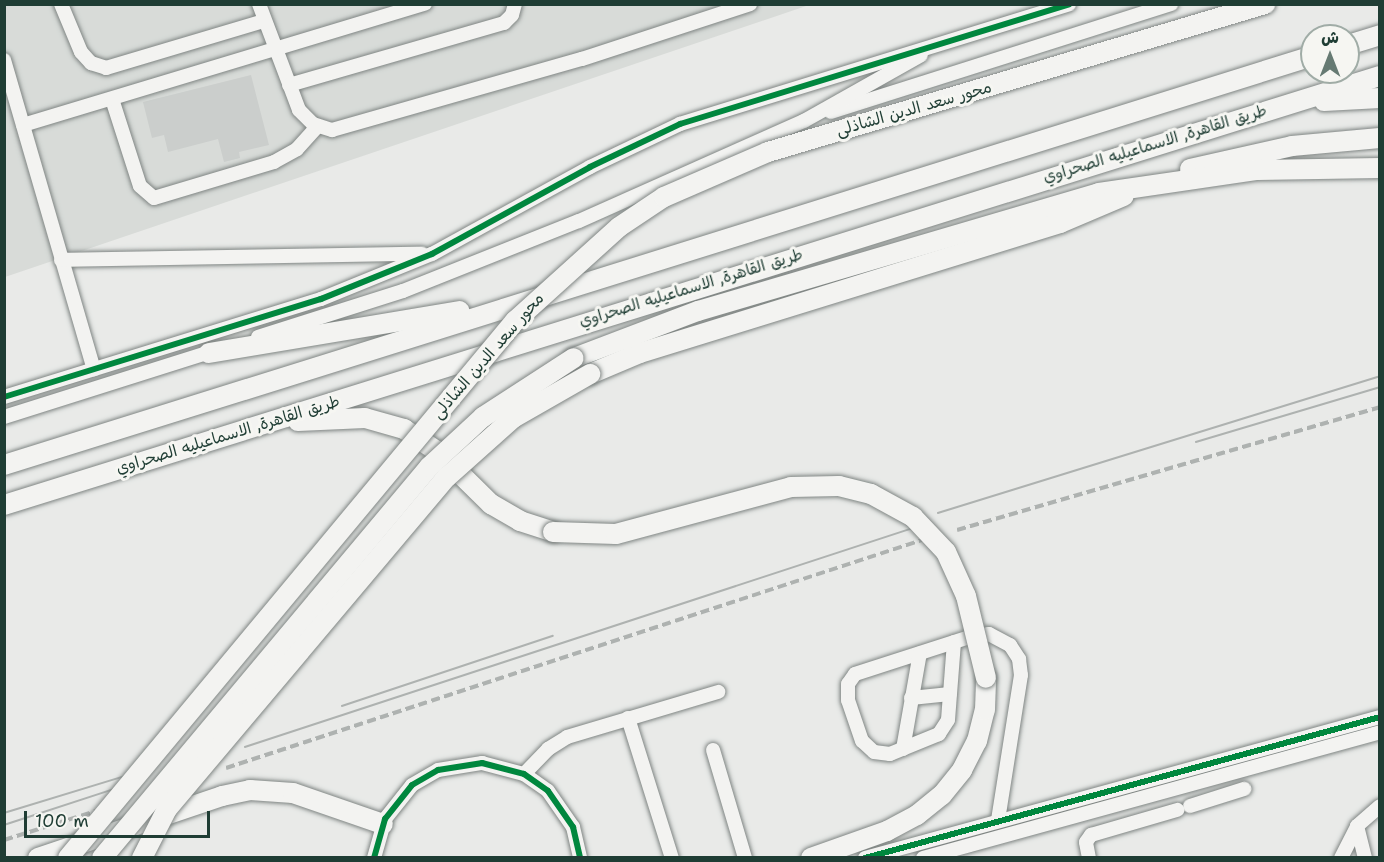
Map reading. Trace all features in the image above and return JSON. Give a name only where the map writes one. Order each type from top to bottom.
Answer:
[{"type":"highway","name":"محور سعد الدين الشاذلى","points":[[68,858],[515,321],[619,227],[664,196],[768,152],[1265,4]]},
{"type":"highway","points":[[1360,41],[1380,35]]},
{"type":"highway","points":[[4,465],[519,302],[1300,60]]},
{"type":"highway","name":"طريق القاهرة, الاسماعيليه الصحراوي","points":[[4,505],[1380,75]]},
{"type":"highway","points":[[1276,106],[1380,98]]},
{"type":"highway","points":[[142,858],[167,809],[447,477],[513,418],[590,374],[649,350],[1060,223],[1148,184],[1240,156],[1292,146],[1380,138]]},
{"type":"highway","points":[[1148,184],[1304,167],[1380,168]]},
{"type":"highway","name":"محور سعد الدين الشاذلى","points":[[102,858],[429,467],[483,417],[574,358],[698,311],[1059,204],[1148,184]]},
{"type":"highway","points":[[209,353],[519,302]]},
{"type":"highway","points":[[262,424],[351,417],[391,424],[427,442],[491,504],[520,521],[552,532],[584,536],[616,534],[799,486],[839,486],[871,494],[913,517],[946,552],[966,596],[986,678],[985,710],[977,741],[962,770],[942,795],[917,815],[887,831],[811,858]]},
{"type":"highway","points":[[38,858],[208,800],[250,790],[293,792],[383,824]]},
{"type":"street","points":[[62,4],[86,58],[106,68],[264,21]]},
{"type":"street","points":[[259,4],[299,110],[318,126],[342,129],[750,4]]},
{"type":"street","points":[[289,85],[504,23],[512,15],[515,4]]},
{"type":"street","points":[[4,397],[321,299],[432,254],[590,167],[680,124],[1070,4]]},
{"type":"street","points":[[804,121],[1171,4]]},
{"type":"street","points":[[23,125],[416,6]]},
{"type":"street","points":[[4,417],[404,291],[579,221],[804,121],[947,41]]},
{"type":"street","points":[[4,60],[94,369]]},
{"type":"street","points":[[112,99],[140,186],[154,198],[274,162],[297,149],[318,126]]},
{"type":"street","points":[[61,261],[432,254]]},
{"type":"street","points":[[954,642],[950,694],[943,730],[903,749],[885,754],[865,746],[847,690],[855,674],[954,642],[981,634],[997,636],[1010,645],[1021,667],[998,821]]},
{"type":"street","points":[[903,749],[920,653]]},
{"type":"street","points":[[524,774],[557,742],[628,718],[718,692]]},
{"type":"street","points":[[911,698],[950,694]]},
{"type":"street","points":[[865,858],[1380,717]]},
{"type":"street","points":[[628,718],[672,858]]},
{"type":"street","points":[[923,858],[1380,732]]},
{"type":"street","points":[[713,750],[743,857]]},
{"type":"street","points":[[374,858],[383,824],[402,795],[438,770],[482,763],[524,774],[548,791],[567,814],[580,858]]},
{"type":"street","points":[[1174,773],[1183,806]]},
{"type":"street","points":[[1089,858],[1086,842],[1091,835],[1244,789]]},
{"type":"street","points":[[1073,800],[1078,815]]},
{"type":"street","points":[[1341,858],[1357,826],[1380,806]]},
{"type":"street","points":[[1030,812],[1034,827]]},
{"type":"street","points":[[1357,826],[1365,858]]},
{"type":"shaded area","points":[[4,5],[809,5],[5,277]]},
{"type":"building","points":[[251,75],[269,145],[239,152],[240,158],[224,162],[218,139],[168,152],[164,135],[152,138],[143,102]]},
{"type":"tram line","points":[[938,513],[1380,376]]},
{"type":"tram line","points":[[1196,442],[1380,387]]},
{"type":"tram line","points":[[245,747],[913,528]]},
{"type":"tram line","points":[[342,706],[553,636]]},
{"type":"tram line","points":[[4,813],[128,775]]},
{"type":"tram line","points":[[4,825],[117,788]]},
{"type":"railway","points":[[957,530],[1380,407]]},
{"type":"railway","points":[[226,768],[925,539]]},
{"type":"railway","points":[[4,840],[99,810]]},
{"type":"cycle path","points":[[4,397],[321,299],[432,254],[590,167],[680,124],[1069,4]]},
{"type":"cycle path","points":[[865,858],[1380,717]]},
{"type":"cycle path","points":[[374,858],[385,819],[412,785],[438,770],[482,763],[524,774],[548,791],[573,827],[580,858]]}]
